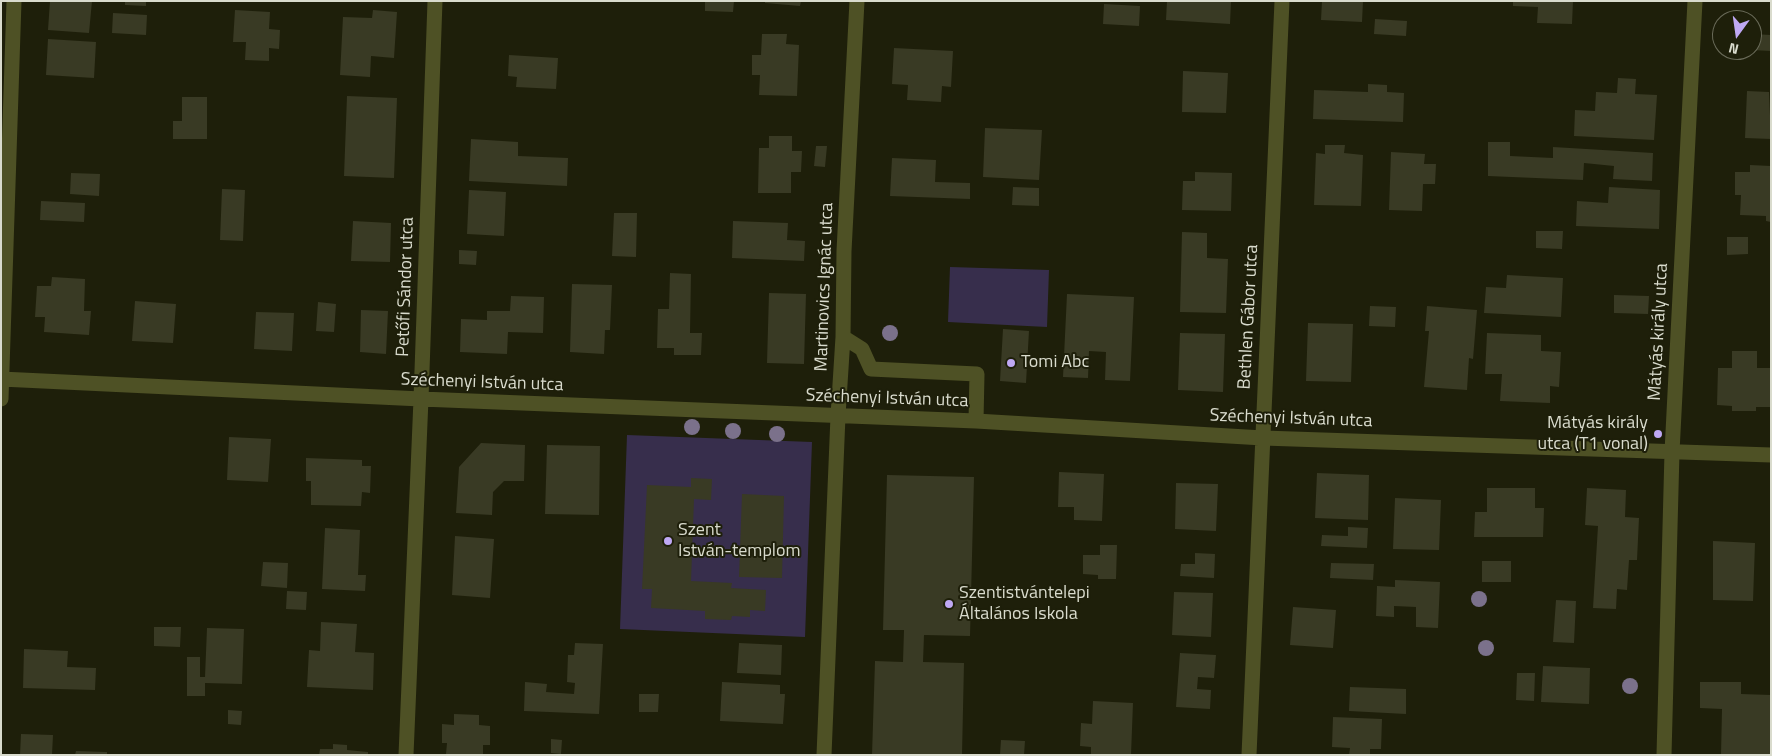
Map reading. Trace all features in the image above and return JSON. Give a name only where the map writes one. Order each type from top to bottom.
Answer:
[{"type":"street","points":[[1,399],[14,1]]},
{"type":"street","name":"Petőfi Sándor utca","points":[[406,755],[435,1]]},
{"type":"street","name":"Martinovics Ignác utca","points":[[824,755],[843,338],[844,251],[857,1]]},
{"type":"street","name":"Bethlen Gábor utca","points":[[1249,755],[1282,1]]},
{"type":"street","name":"Mátyás király utca","points":[[1664,755],[1672,452],[1695,1]]},
{"type":"street","points":[[843,338],[862,350],[871,369],[977,374],[976,421]]},
{"type":"street","name":"Széchenyi István utca","points":[[2,379],[421,399],[976,421],[1262,438],[1771,455]]},
{"type":"shaded area","points":[[950,267],[1049,270],[1047,327],[948,322]]},
{"type":"shaded area","points":[[627,435],[812,442],[805,637],[620,629]]},
{"type":"building","points":[[50,1],[92,1],[89,33],[48,30]]},
{"type":"building","points":[[125,1],[146,1],[146,6],[125,5]]},
{"type":"building","points":[[705,1],[734,1],[733,12],[705,11]]},
{"type":"building","points":[[765,1],[801,1],[800,6],[765,3]]},
{"type":"building","points":[[1167,1],[1231,1],[1230,24],[1166,20]]},
{"type":"building","points":[[1322,1],[1363,1],[1362,22],[1321,20]]},
{"type":"building","points":[[1513,1],[1573,1],[1572,24],[1537,23],[1538,7],[1513,6]]},
{"type":"building","points":[[1104,4],[1140,6],[1139,26],[1103,24]]},
{"type":"building","points":[[235,10],[270,12],[269,29],[280,30],[279,49],[269,48],[269,61],[245,60],[246,42],[233,42]]},
{"type":"building","points":[[373,10],[397,12],[394,58],[371,56],[370,77],[340,75],[343,17],[372,18]]},
{"type":"building","points":[[113,13],[147,15],[146,35],[112,33]]},
{"type":"building","points":[[1375,19],[1407,21],[1406,36],[1374,34]]},
{"type":"building","points":[[762,34],[787,34],[786,44],[799,45],[797,96],[759,95],[760,75],[752,75],[752,55],[761,55]]},
{"type":"building","points":[[1762,34],[1771,35],[1771,51],[1762,51]]},
{"type":"building","points":[[48,39],[96,42],[94,78],[46,75]]},
{"type":"building","points":[[894,48],[953,51],[951,87],[942,86],[941,102],[907,100],[908,85],[892,84]]},
{"type":"building","points":[[509,55],[558,58],[556,89],[516,87],[517,77],[508,76]]},
{"type":"building","points":[[1183,71],[1228,73],[1226,113],[1182,112]]},
{"type":"building","points":[[1618,78],[1636,79],[1635,94],[1657,95],[1654,140],[1574,136],[1575,110],[1595,111],[1596,92],[1617,93]]},
{"type":"building","points":[[1368,84],[1387,85],[1387,92],[1404,93],[1403,122],[1313,119],[1314,90],[1368,92]]},
{"type":"building","points":[[1747,91],[1769,92],[1771,139],[1745,138]]},
{"type":"building","points":[[347,96],[397,98],[394,178],[344,176]]},
{"type":"building","points":[[182,97],[207,97],[207,139],[173,139],[173,121],[182,121]]},
{"type":"building","points":[[985,128],[1042,130],[1039,180],[983,177]]},
{"type":"building","points":[[769,136],[792,136],[792,151],[802,151],[801,172],[791,172],[791,193],[758,193],[759,148],[769,148]]},
{"type":"building","points":[[471,139],[518,142],[518,156],[568,158],[567,186],[469,181]]},
{"type":"building","points":[[1488,142],[1510,142],[1510,156],[1553,158],[1553,147],[1653,153],[1652,181],[1613,179],[1614,166],[1584,163],[1583,180],[1488,176]]},
{"type":"building","points":[[1325,145],[1345,145],[1344,153],[1363,155],[1361,206],[1314,205],[1316,153],[1325,154]]},
{"type":"building","points":[[816,146],[827,146],[825,167],[814,166]]},
{"type":"building","points":[[1391,152],[1425,154],[1424,164],[1436,164],[1435,184],[1423,184],[1422,211],[1389,210]]},
{"type":"building","points":[[892,158],[936,160],[935,182],[970,183],[970,199],[890,196]]},
{"type":"building","points":[[1750,165],[1771,166],[1771,222],[1766,221],[1766,216],[1740,215],[1741,195],[1735,195],[1735,172],[1750,172]]},
{"type":"building","points":[[1195,172],[1232,173],[1231,211],[1182,210],[1183,181],[1195,181]]},
{"type":"building","points":[[71,173],[100,174],[99,196],[70,194]]},
{"type":"building","points":[[1013,187],[1039,188],[1039,206],[1012,205]]},
{"type":"building","points":[[1609,187],[1660,190],[1659,229],[1576,226],[1577,201],[1608,203]]},
{"type":"building","points":[[222,189],[245,190],[243,241],[220,240]]},
{"type":"building","points":[[469,190],[506,192],[504,236],[467,234]]},
{"type":"building","points":[[41,201],[85,203],[84,222],[40,220]]},
{"type":"building","points":[[614,213],[637,213],[636,257],[612,256]]},
{"type":"building","points":[[353,221],[391,223],[390,262],[351,261]]},
{"type":"building","points":[[733,221],[788,223],[787,240],[805,241],[804,261],[732,258]]},
{"type":"building","points":[[1536,231],[1563,231],[1562,249],[1536,248]]},
{"type":"building","points":[[1182,232],[1207,233],[1207,258],[1228,259],[1226,313],[1180,312]]},
{"type":"building","points":[[1727,237],[1748,237],[1748,254],[1727,255]]},
{"type":"building","points":[[459,250],[477,251],[476,265],[459,264]]},
{"type":"building","points":[[670,273],[691,274],[690,333],[702,333],[701,355],[674,355],[674,348],[657,348],[658,309],[669,309]]},
{"type":"building","points":[[1507,275],[1563,278],[1561,317],[1484,313],[1486,287],[1506,288]]},
{"type":"building","points":[[52,277],[85,279],[84,311],[91,311],[89,335],[44,332],[45,317],[35,317],[37,286],[51,286]]},
{"type":"building","points":[[572,284],[612,285],[610,330],[605,330],[604,354],[570,352]]},
{"type":"building","points":[[769,293],[806,294],[804,364],[767,363]]},
{"type":"building","points":[[1067,294],[1134,297],[1130,381],[1105,380],[1106,352],[1089,351],[1088,378],[1063,377]]},
{"type":"building","points":[[1614,295],[1649,296],[1648,314],[1614,313]]},
{"type":"building","points":[[511,296],[544,297],[543,333],[508,332],[507,354],[460,352],[461,319],[487,320],[487,311],[510,311]]},
{"type":"building","points":[[135,301],[176,304],[173,343],[132,341]]},
{"type":"building","points":[[318,302],[336,304],[334,332],[316,331]]},
{"type":"building","points":[[1370,306],[1396,307],[1395,327],[1369,326]]},
{"type":"building","points":[[1427,306],[1477,310],[1473,359],[1469,358],[1467,390],[1424,387],[1429,331],[1425,331]]},
{"type":"building","points":[[361,310],[388,311],[386,354],[360,352]]},
{"type":"building","points":[[256,312],[294,313],[292,351],[254,349]]},
{"type":"building","points":[[1308,323],[1353,324],[1351,382],[1306,381]]},
{"type":"building","points":[[1003,329],[1029,331],[1026,383],[1000,381]]},
{"type":"building","points":[[1180,333],[1225,334],[1223,392],[1178,390]]},
{"type":"building","points":[[1487,333],[1541,335],[1541,351],[1561,352],[1559,387],[1550,386],[1550,403],[1500,401],[1502,374],[1485,374]]},
{"type":"building","points":[[1732,351],[1757,351],[1757,368],[1771,368],[1771,407],[1756,407],[1756,411],[1732,411],[1732,406],[1717,405],[1718,368],[1732,368]]},
{"type":"building","points":[[229,437],[271,439],[268,482],[227,480]]},
{"type":"building","points":[[481,443],[525,445],[524,481],[504,481],[493,492],[492,515],[456,513],[459,467]]},
{"type":"building","points":[[547,445],[600,446],[599,515],[545,514]]},
{"type":"building","points":[[306,458],[362,460],[362,466],[371,466],[370,493],[362,492],[361,506],[311,505],[311,481],[306,481]]},
{"type":"building","points":[[1059,472],[1104,474],[1102,521],[1074,520],[1074,507],[1058,507]]},
{"type":"building","points":[[1317,473],[1369,475],[1368,520],[1315,518]]},
{"type":"building","name":"Szentistvántelepi Általános Iskola","points":[[887,475],[974,477],[970,636],[924,635],[923,662],[964,663],[962,755],[872,755],[875,661],[903,662],[904,630],[883,630]]},
{"type":"building","name":"Szent István-templom","points":[[691,478],[712,479],[711,500],[694,499],[691,581],[732,583],[731,588],[766,590],[765,611],[750,610],[750,617],[732,616],[731,620],[705,619],[705,611],[651,608],[652,589],[642,589],[647,485],[691,487]]},
{"type":"building","points":[[1176,483],[1218,484],[1216,531],[1175,529]]},
{"type":"building","points":[[1487,488],[1535,488],[1535,508],[1544,508],[1543,537],[1474,537],[1475,512],[1487,512]]},
{"type":"building","points":[[1587,488],[1626,490],[1625,517],[1639,518],[1637,560],[1629,560],[1627,590],[1617,589],[1616,609],[1593,608],[1598,526],[1585,525]]},
{"type":"building","points":[[742,494],[784,496],[782,578],[739,577]]},
{"type":"building","points":[[1395,498],[1441,500],[1439,550],[1393,549]]},
{"type":"building","points":[[1348,527],[1368,528],[1367,548],[1321,546],[1322,535],[1348,536]]},
{"type":"building","points":[[325,528],[360,530],[358,575],[366,575],[365,591],[322,589]]},
{"type":"building","points":[[455,536],[494,539],[490,598],[452,595]]},
{"type":"building","points":[[1713,541],[1755,543],[1753,601],[1713,600]]},
{"type":"building","points":[[1100,545],[1117,545],[1116,579],[1098,579],[1098,575],[1083,574],[1083,555],[1100,555]]},
{"type":"building","points":[[1195,553],[1215,554],[1214,578],[1180,576],[1181,564],[1195,564]]},
{"type":"building","points":[[1482,561],[1511,561],[1511,582],[1482,582]]},
{"type":"building","points":[[263,562],[288,563],[287,588],[261,586]]},
{"type":"building","points":[[1331,563],[1374,564],[1373,580],[1330,578]]},
{"type":"building","points":[[1395,580],[1440,582],[1438,628],[1416,627],[1416,607],[1394,606],[1394,617],[1376,616],[1377,586],[1395,587]]},
{"type":"building","points":[[287,591],[307,592],[306,610],[286,609]]},
{"type":"building","points":[[1174,592],[1213,593],[1211,637],[1172,635]]},
{"type":"building","points":[[1556,600],[1576,601],[1574,643],[1553,642]]},
{"type":"building","points":[[1293,607],[1336,610],[1333,648],[1290,645]]},
{"type":"building","points":[[321,622],[357,624],[355,652],[374,653],[373,690],[307,687],[309,650],[320,651]]},
{"type":"building","points":[[154,627],[181,627],[180,647],[154,646]]},
{"type":"building","points":[[207,628],[244,629],[242,684],[205,683],[205,696],[187,696],[187,657],[200,657],[200,677],[205,677]]},
{"type":"building","points":[[575,643],[603,644],[599,714],[524,711],[525,682],[547,684],[546,692],[574,694],[575,683],[567,682],[568,655],[574,655]]},
{"type":"building","points":[[739,643],[782,645],[781,675],[737,673]]},
{"type":"building","points":[[24,649],[68,651],[67,667],[96,668],[95,690],[23,688]]},
{"type":"building","points":[[1180,653],[1216,655],[1214,678],[1198,677],[1197,689],[1211,690],[1210,709],[1176,707]]},
{"type":"building","points":[[1543,666],[1590,668],[1589,704],[1541,702]]},
{"type":"building","points":[[1517,673],[1535,673],[1534,701],[1516,700]]},
{"type":"building","points":[[722,682],[780,685],[780,694],[785,694],[783,724],[720,721]]},
{"type":"building","points":[[1700,682],[1741,682],[1741,694],[1771,695],[1770,755],[1721,755],[1722,709],[1700,708]]},
{"type":"building","points":[[1350,687],[1406,689],[1406,714],[1349,711]]},
{"type":"building","points":[[639,694],[659,694],[658,712],[639,712]]},
{"type":"building","points":[[1093,701],[1133,703],[1131,755],[1091,755],[1091,747],[1080,746],[1081,723],[1092,724]]},
{"type":"building","points":[[228,710],[242,711],[241,725],[228,724]]},
{"type":"building","points":[[454,714],[479,715],[479,725],[490,726],[490,745],[483,745],[483,755],[446,754],[447,743],[442,743],[442,724],[454,725]]},
{"type":"building","points":[[1333,717],[1382,719],[1381,749],[1370,749],[1370,755],[1349,755],[1350,748],[1332,747]]},
{"type":"building","points":[[21,734],[53,735],[52,755],[20,755]]},
{"type":"building","points":[[551,739],[562,740],[561,754],[551,753]]},
{"type":"building","points":[[1001,740],[1025,741],[1024,755],[1000,755]]},
{"type":"building","points":[[333,744],[347,745],[347,750],[368,752],[368,755],[319,755],[320,749],[333,749]]},
{"type":"building","points":[[76,751],[107,752],[107,755],[75,755]]},
{"type":"place","name":"Tomi Abc","points":[[1011,363]]},
{"type":"place","name":"Mátyás király utca (T1 vonal)","points":[[1658,434]]},
{"type":"place","name":"Szent István-templom","points":[[668,541]]},
{"type":"place","name":"Szentistvántelepi Általános Iskola","points":[[949,604]]}]
